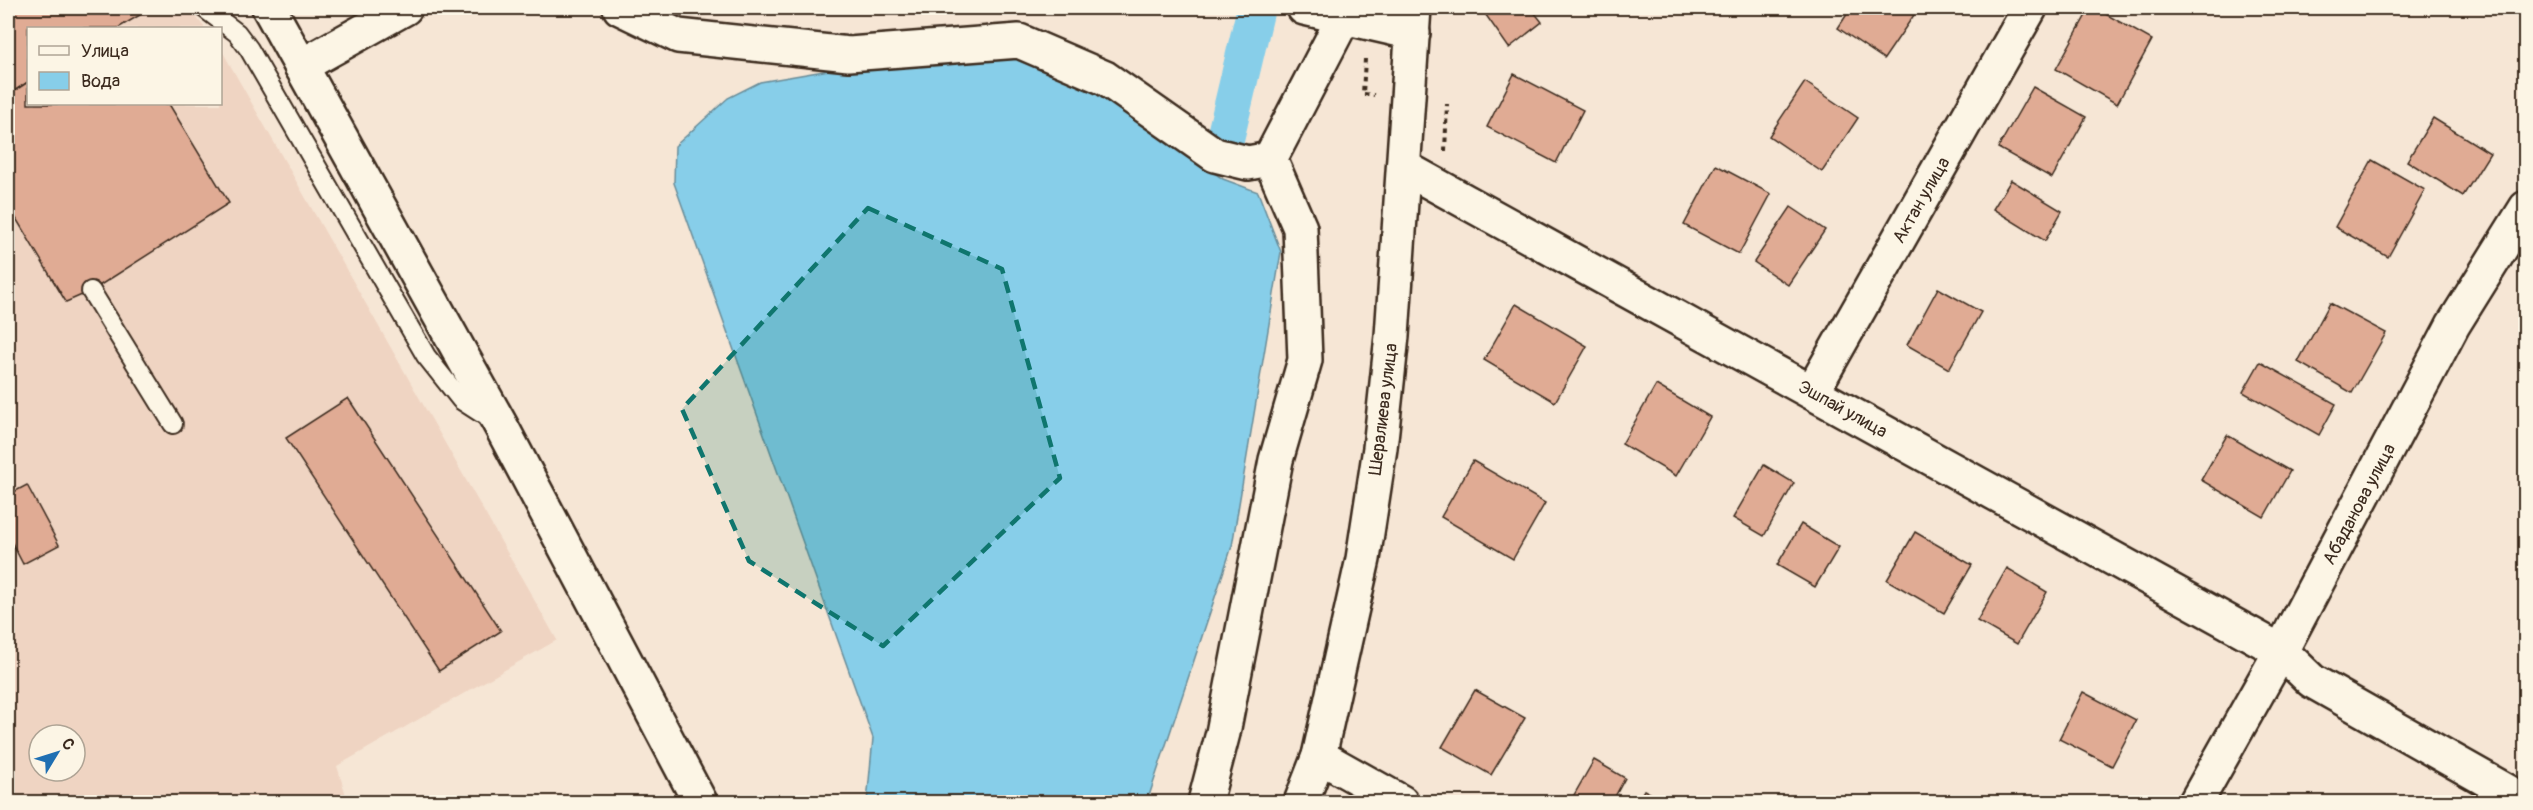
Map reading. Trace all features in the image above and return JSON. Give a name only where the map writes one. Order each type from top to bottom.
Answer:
[{"type":"street","points":[[269,8],[501,426],[700,802]]},
{"type":"street","points":[[301,66],[405,8]]},
{"type":"street","points":[[620,8],[678,36],[838,53],[1019,41],[1106,78],[1215,155],[1248,163],[1270,159]]},
{"type":"street","points":[[1304,8],[1344,17],[1414,20]]},
{"type":"street","name":"Актан улица","points":[[1812,392],[2030,8]]},
{"type":"street","points":[[1270,159],[1344,17]]},
{"type":"street","name":"Шералиева улица","points":[[1301,802],[1319,756],[1362,558],[1380,448],[1392,336],[1414,20]]},
{"type":"street","points":[[1205,802],[1223,733],[1276,460],[1305,360],[1300,228],[1270,159]]},
{"type":"street","name":"Эшпай улица","points":[[1405,168],[2282,651],[2312,681],[2526,802]]},
{"type":"street","name":"Абаданова улица","points":[[2196,802],[2282,651],[2453,325],[2526,208]]},
{"type":"street","points":[[1319,756],[1401,802]]},
{"type":"lane","points":[[204,8],[237,33],[249,49],[426,356],[461,400],[501,426]]},
{"type":"lane","points":[[91,291],[173,424]]},
{"type":"path","points":[[1366,51],[1363,94],[1381,96]]},
{"type":"path","points":[[1444,151],[1447,104]]},
{"type":"highlighted area","points":[[868,208],[1002,269],[1060,478],[883,646],[749,561],[682,409]]},
{"type":"shaded area","points":[[8,8],[189,8],[204,27],[27,27],[27,105],[222,105],[222,51],[557,640],[337,766],[348,802],[8,802]]},
{"type":"water","points":[[998,53],[1066,70],[1223,179],[1258,192],[1281,252],[1232,546],[1147,802],[867,802],[873,738],[674,183],[675,146],[728,98],[760,82],[922,54]]},
{"type":"building","points":[[8,8],[150,8],[120,27],[27,27],[27,83],[8,95]]},
{"type":"building","points":[[1481,8],[1531,8],[1542,22],[1509,48]]},
{"type":"building","points":[[1851,8],[1902,8],[1914,15],[1884,59],[1838,28]]},
{"type":"building","points":[[2090,8],[2095,8],[2152,40],[2117,104],[2056,69]]},
{"type":"building","points":[[1514,74],[1583,110],[1556,163],[1487,127]]},
{"type":"building","points":[[1805,82],[1858,118],[1822,172],[1769,136]]},
{"type":"building","points":[[27,83],[27,105],[170,105],[229,203],[91,291],[66,302],[8,205],[8,95]]},
{"type":"building","points":[[2033,87],[2086,117],[2052,178],[1998,148]]},
{"type":"building","points":[[2433,118],[2490,153],[2463,196],[2407,161]]},
{"type":"building","points":[[2372,160],[2425,190],[2388,257],[2335,227]]},
{"type":"building","points":[[1716,165],[1771,194],[1739,254],[1684,225]]},
{"type":"building","points":[[2011,180],[2062,211],[2045,241],[1993,209]]},
{"type":"building","points":[[1791,207],[1825,230],[1788,285],[1754,262]]},
{"type":"building","points":[[1938,288],[1981,312],[1949,369],[1907,345]]},
{"type":"building","points":[[2330,303],[2386,333],[2352,393],[2298,362]]},
{"type":"building","points":[[1516,304],[1587,346],[1555,402],[1484,360]]},
{"type":"building","points":[[2260,362],[2336,404],[2319,435],[2243,392]]},
{"type":"building","points":[[1656,385],[1710,417],[1676,476],[1622,444]]},
{"type":"building","points":[[348,398],[501,631],[439,671],[286,438]]},
{"type":"building","points":[[2227,435],[2290,471],[2264,517],[2201,480]]},
{"type":"building","points":[[1473,461],[1545,503],[1513,559],[1441,517]]},
{"type":"building","points":[[1764,465],[1794,483],[1764,536],[1733,518]]},
{"type":"building","points":[[27,485],[59,545],[23,564],[8,535],[8,495]]},
{"type":"building","points":[[1801,524],[1839,547],[1815,587],[1777,565]]},
{"type":"building","points":[[1915,532],[1972,565],[1944,613],[1887,580]]},
{"type":"building","points":[[2007,568],[2047,592],[2017,644],[1977,621]]},
{"type":"building","points":[[1475,690],[1525,718],[1491,775],[1442,747]]},
{"type":"building","points":[[2083,692],[2136,720],[2112,766],[2059,739]]},
{"type":"building","points":[[1594,760],[1625,778],[1612,802],[1570,802]]},
{"type":"building","points":[[1644,790],[1666,802],[1637,802]]},
{"type":"waterway","points":[[1224,143],[1256,8]]}]
